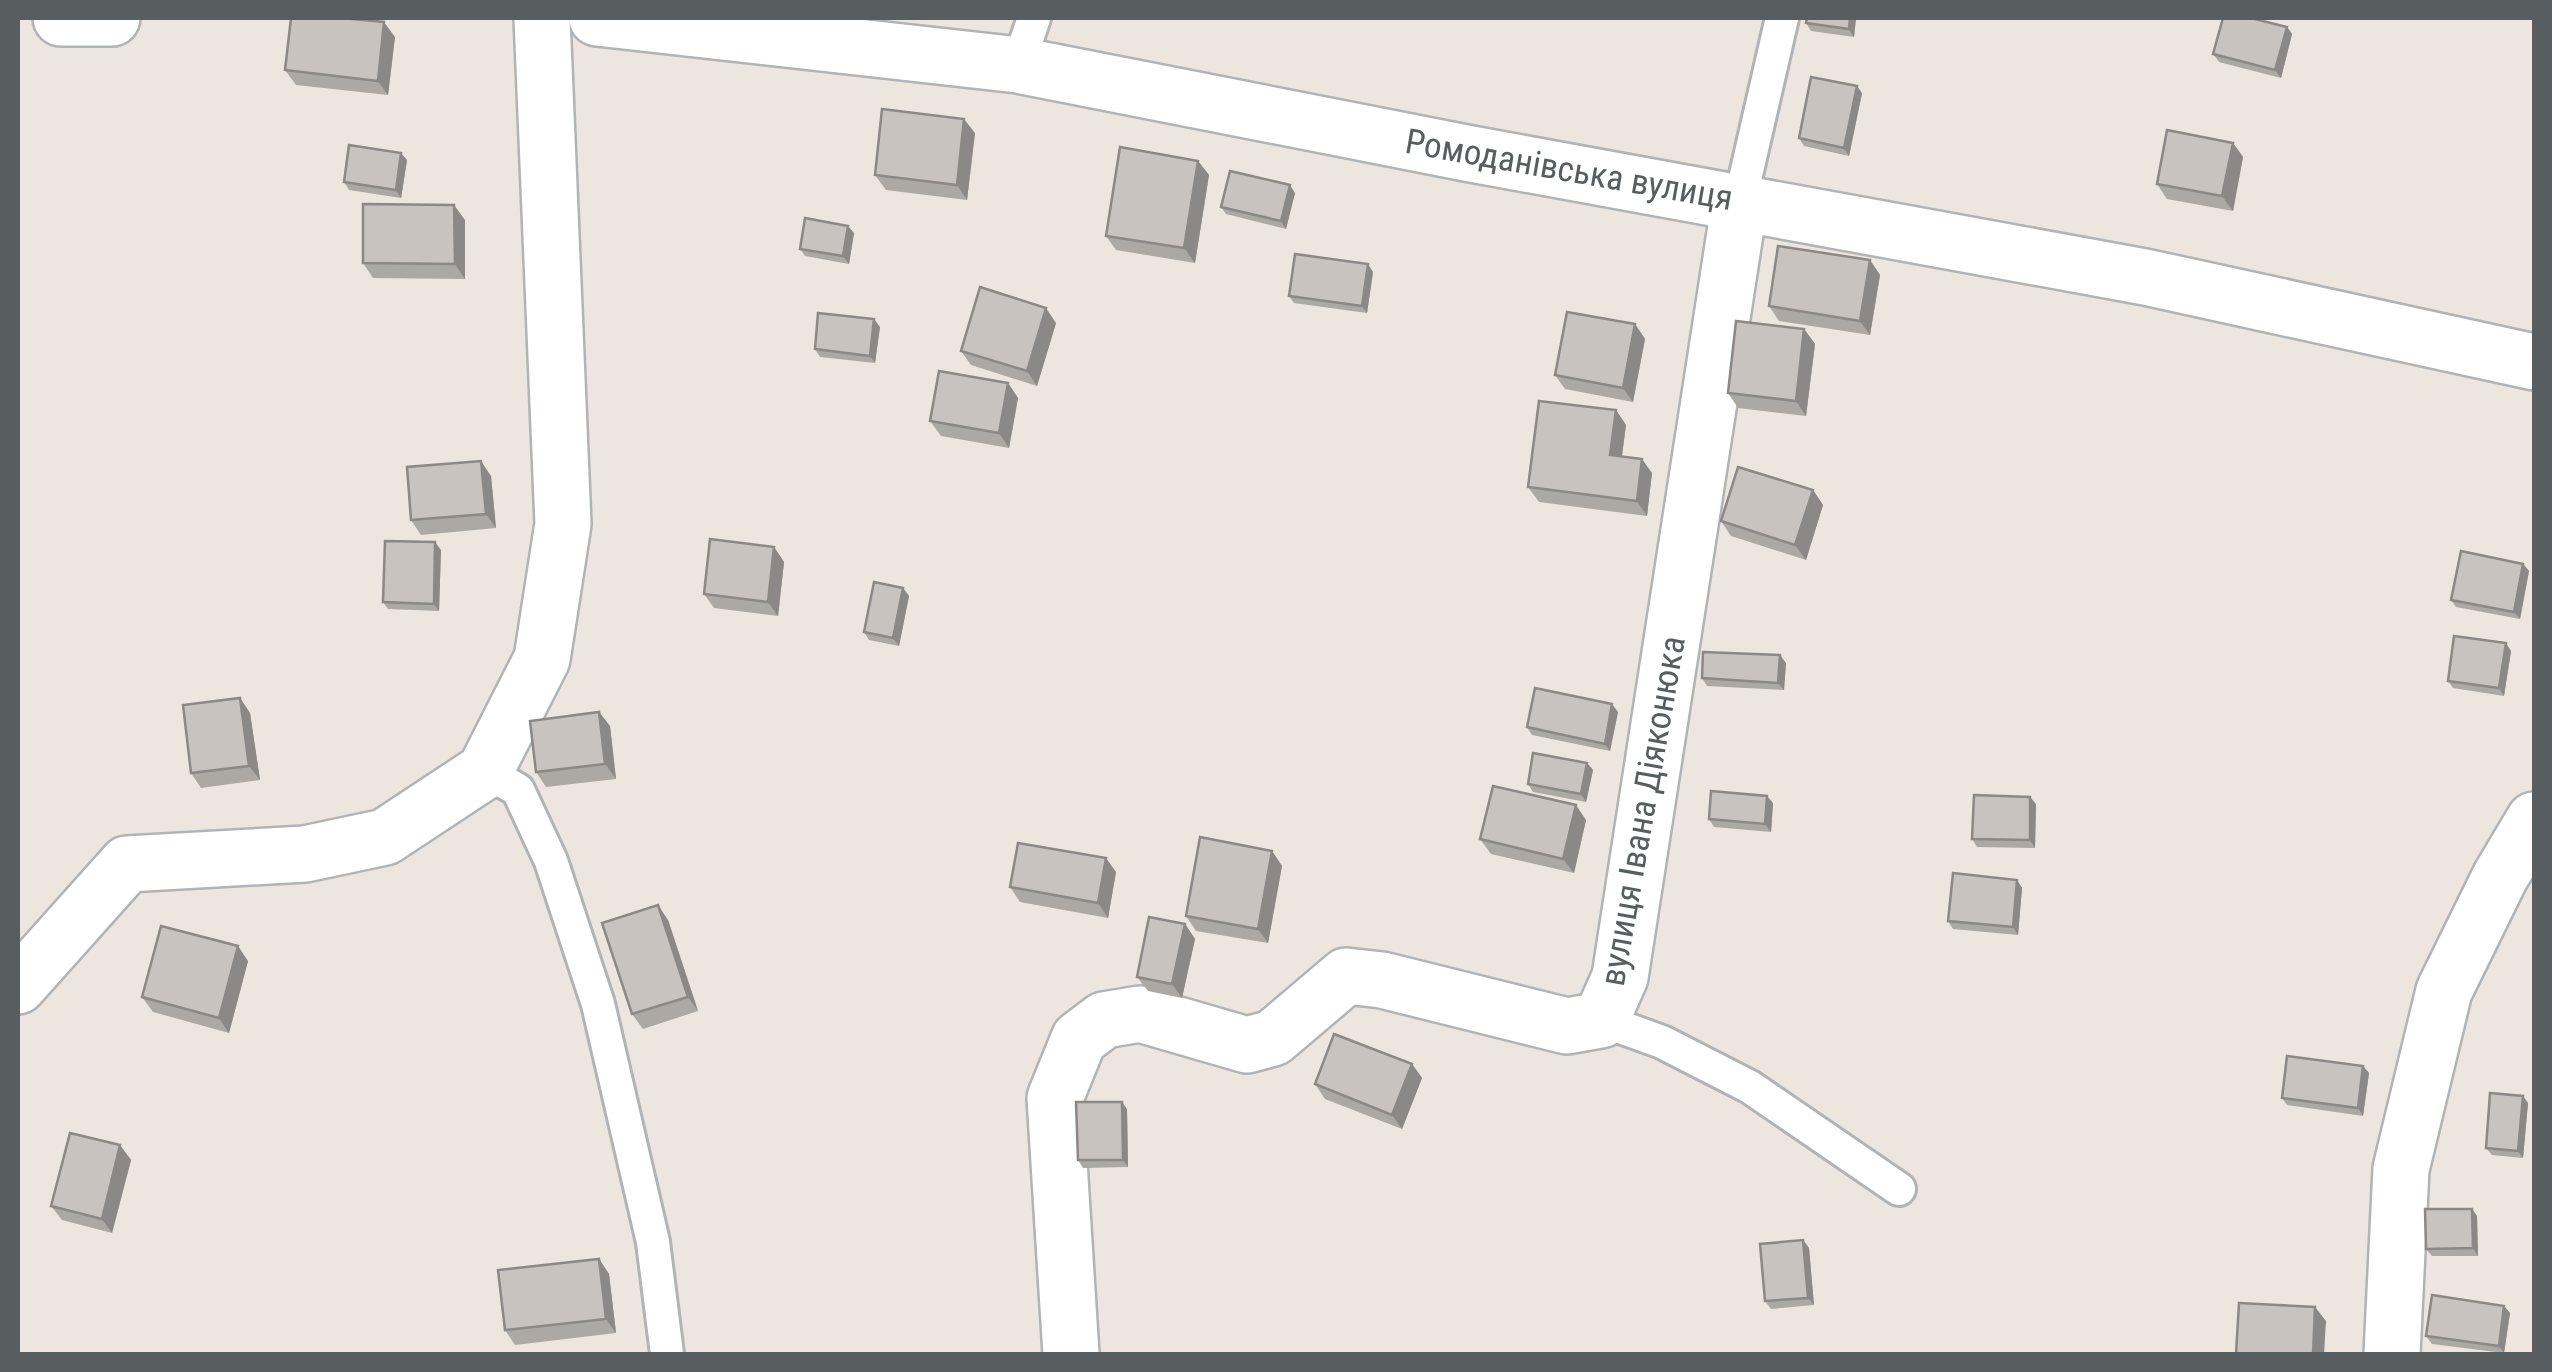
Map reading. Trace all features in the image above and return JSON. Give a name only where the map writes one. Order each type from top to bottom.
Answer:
[{"type":"street","points":[[61,18],[112,18]]},
{"type":"street","points":[[18,986],[127,864],[304,854],[386,837],[486,770],[542,660],[562,524],[542,18]]},
{"type":"street","name":"Ромоданівська вулиця","points":[[597,18],[1026,41],[1466,153],[2144,277],[2534,362]]},
{"type":"street","name":"вулиця Івана Діяконюка","points":[[1070,1354],[1055,1098],[1079,1039],[1104,1020],[1140,1014],[1247,1044],[1273,1038],[1346,976],[1382,980],[1567,1026],[1601,1020],[1620,978],[1740,201]]},
{"type":"street","points":[[2392,1354],[2401,1169],[2444,991],[2500,877],[2534,820]]},
{"type":"lane","points":[[1740,201],[1782,18]]},
{"type":"lane","points":[[486,770],[518,790],[551,861],[598,1004],[653,1242],[667,1354]]},
{"type":"lane","points":[[1601,1020],[1662,1042],[1750,1087],[1898,1189]]},
{"type":"building","points":[[291,18],[384,22],[378,81],[285,70]]},
{"type":"building","points":[[1807,18],[1850,18],[1849,29],[1806,23]]},
{"type":"building","points":[[2223,18],[2251,18],[2287,27],[2275,70],[2213,54]]},
{"type":"building","points":[[1811,77],[1857,86],[1844,148],[1799,138]]},
{"type":"building","points":[[882,109],[964,119],[957,185],[875,175]]},
{"type":"building","points":[[2167,130],[2233,143],[2222,196],[2157,184]]},
{"type":"building","points":[[349,145],[401,153],[396,190],[344,182]]},
{"type":"building","points":[[1120,147],[1198,161],[1184,248],[1106,236]]},
{"type":"building","points":[[1230,171],[1290,185],[1281,221],[1221,207]]},
{"type":"building","points":[[363,204],[454,205],[455,264],[363,263]]},
{"type":"building","points":[[805,218],[848,226],[843,256],[800,249]]},
{"type":"building","points":[[1778,246],[1870,260],[1860,321],[1769,306]]},
{"type":"building","points":[[1295,254],[1368,264],[1362,306],[1289,296]]},
{"type":"building","points":[[980,287],[1046,308],[1027,371],[961,351]]},
{"type":"building","points":[[1567,312],[1635,324],[1623,388],[1555,375]]},
{"type":"building","points":[[818,313],[874,319],[870,356],[815,349]]},
{"type":"building","points":[[1736,321],[1804,329],[1796,401],[1728,393]]},
{"type":"building","points":[[939,371],[1008,383],[999,433],[930,421]]},
{"type":"building","points":[[1539,401],[1616,410],[1610,455],[1642,459],[1637,501],[1528,487]]},
{"type":"building","points":[[481,461],[486,514],[411,520],[407,467]]},
{"type":"building","points":[[1738,467],[1813,490],[1795,545],[1721,521]]},
{"type":"building","points":[[710,539],[774,547],[768,602],[704,594]]},
{"type":"building","points":[[385,541],[435,542],[434,604],[383,602]]},
{"type":"building","points":[[2461,551],[2523,564],[2514,612],[2451,600]]},
{"type":"building","points":[[874,582],[903,588],[893,638],[864,632]]},
{"type":"building","points":[[2454,636],[2506,643],[2499,688],[2448,681]]},
{"type":"building","points":[[1703,652],[1780,655],[1778,683],[1702,678]]},
{"type":"building","points":[[1535,688],[1612,704],[1605,744],[1527,727]]},
{"type":"building","points":[[240,698],[249,766],[191,773],[183,705]]},
{"type":"building","points":[[599,712],[605,764],[536,772],[530,721]]},
{"type":"building","points":[[1533,753],[1587,763],[1581,794],[1528,784]]},
{"type":"building","points":[[1493,786],[1576,805],[1563,859],[1480,839]]},
{"type":"building","points":[[1711,791],[1767,796],[1765,824],[1709,819]]},
{"type":"building","points":[[1974,795],[2030,797],[2030,840],[1972,839]]},
{"type":"building","points":[[1200,837],[1272,851],[1258,929],[1186,916]]},
{"type":"building","points":[[1018,843],[1106,858],[1098,903],[1010,887]]},
{"type":"building","points":[[1953,873],[2017,880],[2013,927],[1948,921]]},
{"type":"building","points":[[658,905],[688,997],[632,1014],[602,923]]},
{"type":"building","points":[[1149,917],[1185,924],[1172,984],[1137,977]]},
{"type":"building","points":[[161,926],[238,946],[219,1018],[142,997]]},
{"type":"building","points":[[1334,1034],[1412,1064],[1392,1115],[1315,1084]]},
{"type":"building","points":[[2287,1056],[2363,1066],[2358,1108],[2282,1098]]},
{"type":"building","points":[[2490,1093],[2523,1096],[2518,1151],[2486,1148]]},
{"type":"building","points":[[1076,1102],[1122,1102],[1123,1160],[1078,1160]]},
{"type":"building","points":[[70,1133],[120,1145],[102,1219],[51,1206]]},
{"type":"building","points":[[2425,1209],[2472,1209],[2473,1248],[2426,1249]]},
{"type":"building","points":[[1803,1240],[1808,1298],[1765,1301],[1760,1244]]},
{"type":"building","points":[[599,1259],[606,1319],[505,1330],[498,1270]]},
{"type":"building","points":[[2432,1295],[2504,1306],[2499,1346],[2426,1336]]},
{"type":"building","points":[[2239,1303],[2315,1307],[2313,1354],[2236,1354]]}]
